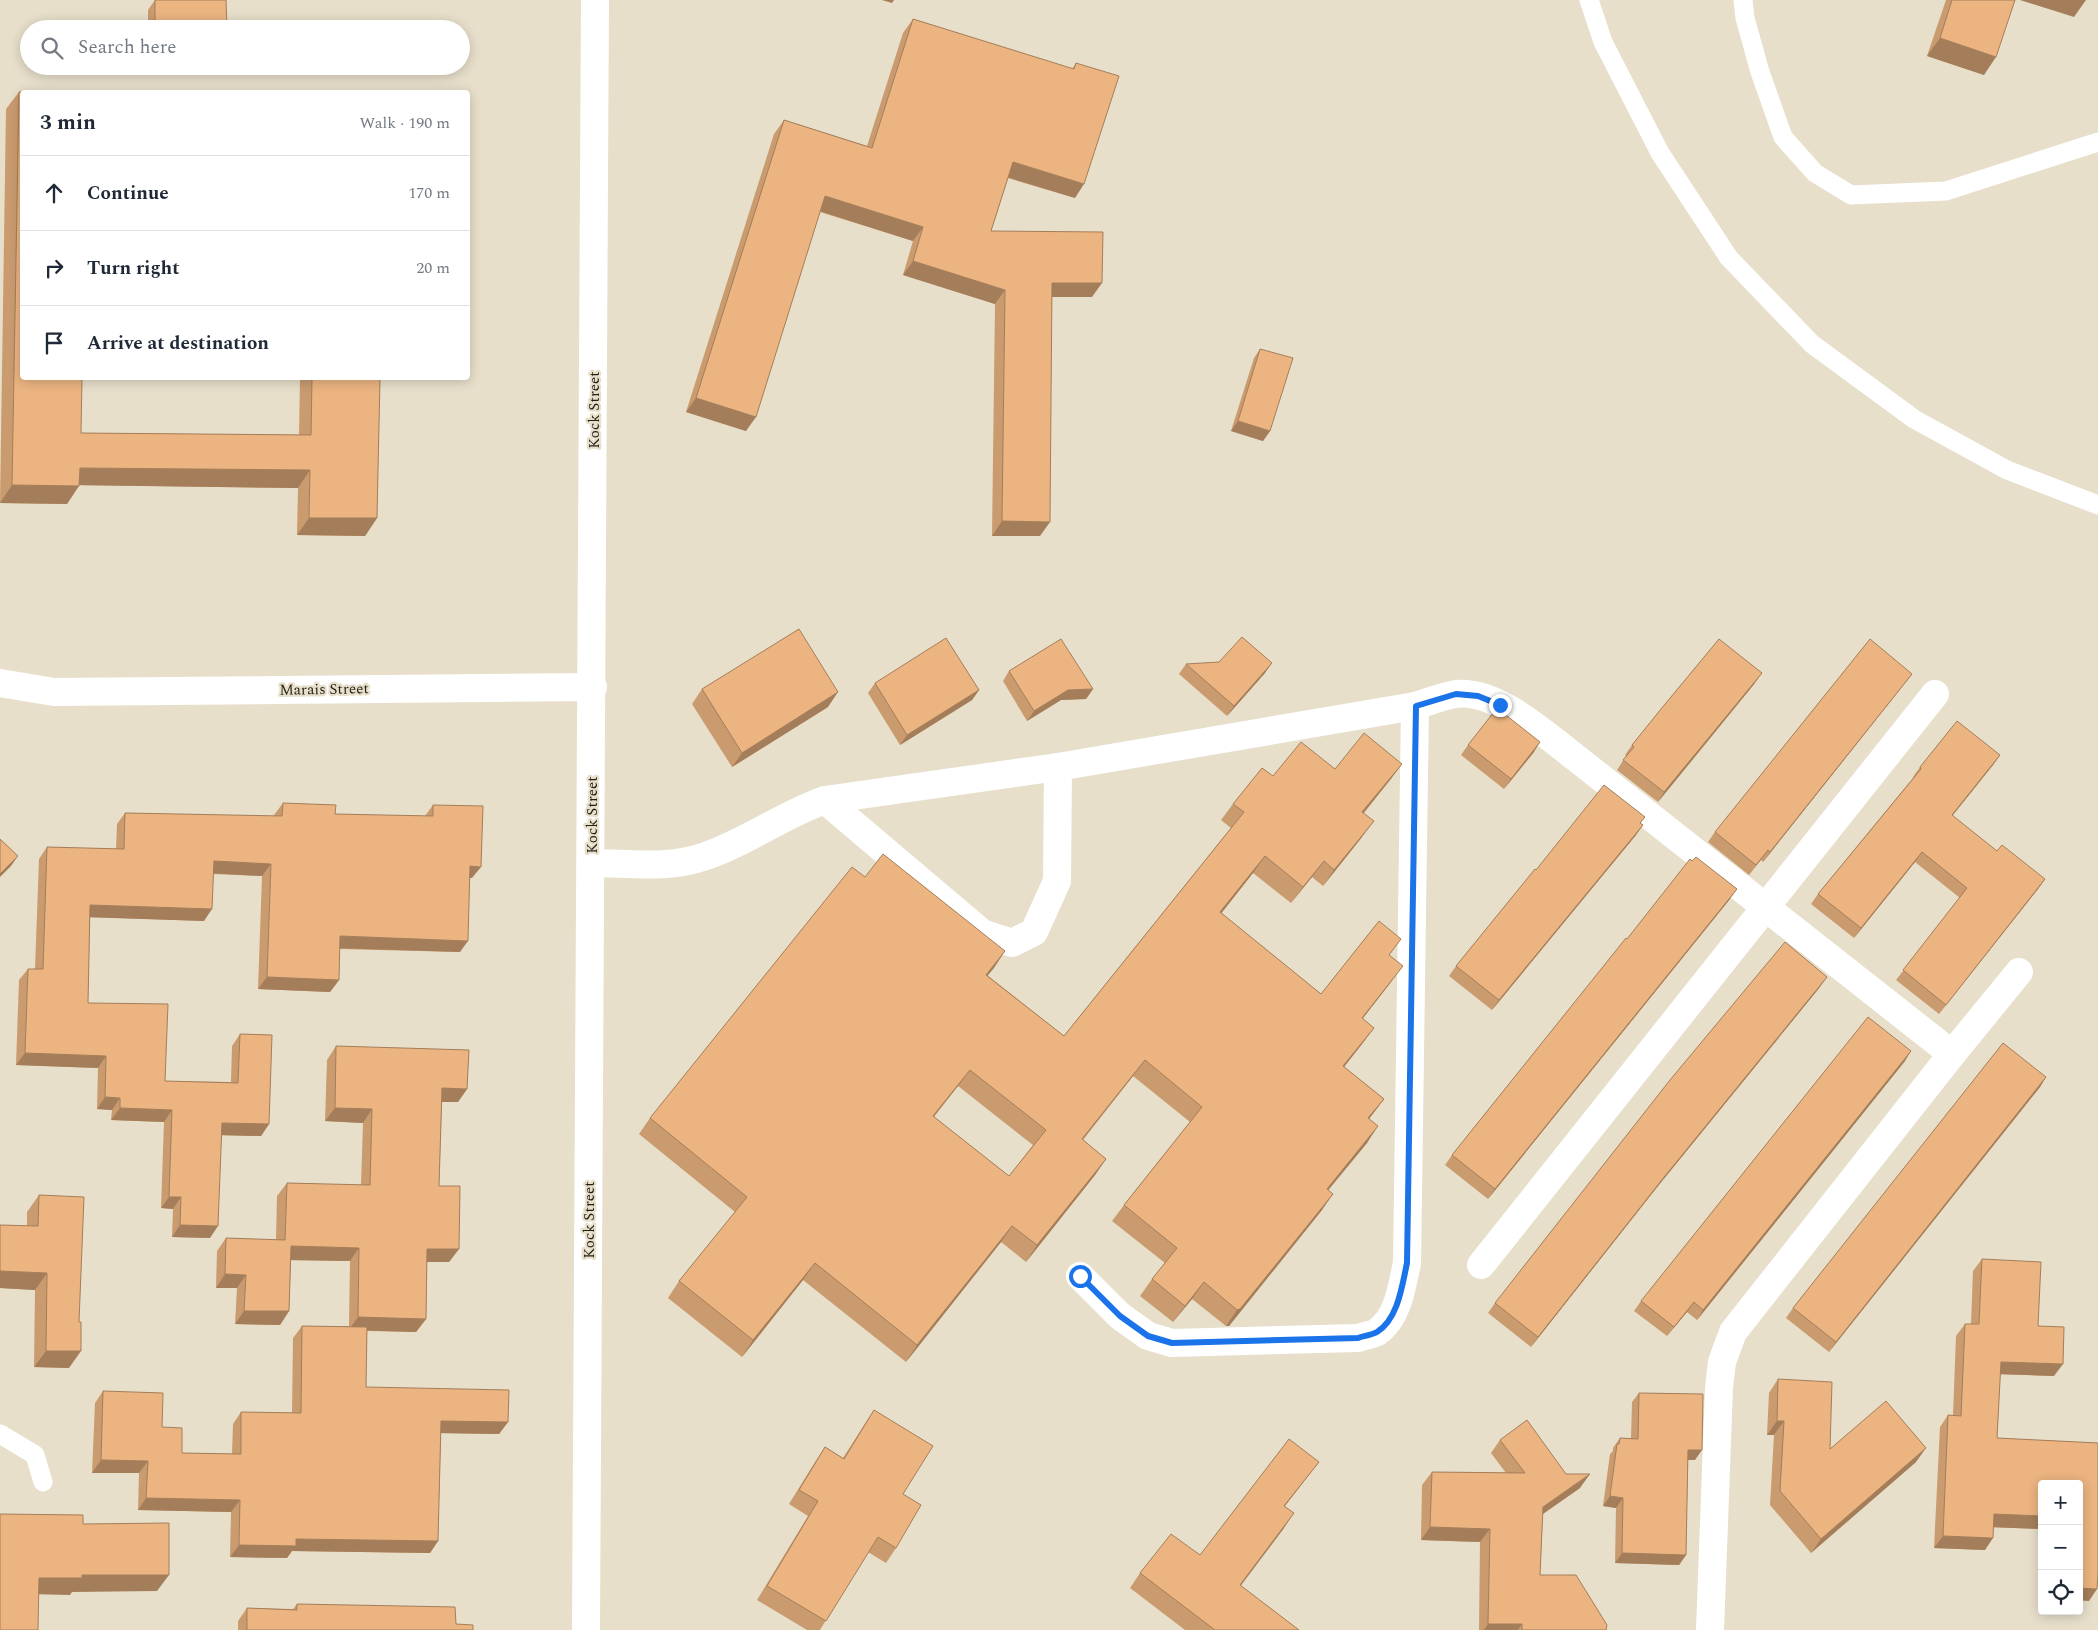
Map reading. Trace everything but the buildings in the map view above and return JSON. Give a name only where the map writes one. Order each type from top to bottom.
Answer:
[{"type":"street","name":"Kock Street","points":[[586,1630],[593,687],[595,0]]},
{"type":"street","name":"Marais Street","points":[[0,683],[54,692]]},
{"type":"street","name":"Marais Street","points":[[0,702],[54,692],[593,687]]},
{"type":"street","points":[[592,862],[671,864],[702,858],[734,844],[799,809],[825,800],[1058,767],[1416,706],[1456,694],[1478,696],[1500,705],[1528,722],[1576,758],[1952,1054]]},
{"type":"street","points":[[1481,1265],[1935,694]]},
{"type":"street","points":[[1080,1276],[1127,1321],[1148,1336],[1172,1343],[1358,1338],[1377,1332],[1390,1319],[1401,1292],[1407,1263],[1416,706]]},
{"type":"street","points":[[825,800],[982,934],[1012,943],[1034,932],[1057,881],[1058,767]]},
{"type":"street","points":[[1710,1630],[1718,1388],[1722,1362],[1733,1332],[2019,972]]},
{"type":"lane","points":[[1589,0],[1604,42],[1660,153],[1729,258],[1812,344],[1914,418],[2007,470],[2098,505]]},
{"type":"lane","points":[[1743,0],[1745,18],[1760,72],[1783,137],[1815,173],[1851,195],[1946,191],[2098,142]]},
{"type":"lane","points":[[0,1434],[35,1455],[43,1482]]},
{"type":"route","points":[[1080,1276],[1120,1316],[1148,1336],[1172,1343],[1199,1344],[1358,1338],[1377,1332],[1390,1319],[1401,1292],[1407,1263],[1416,706],[1456,694],[1478,696],[1500,705]]}]
